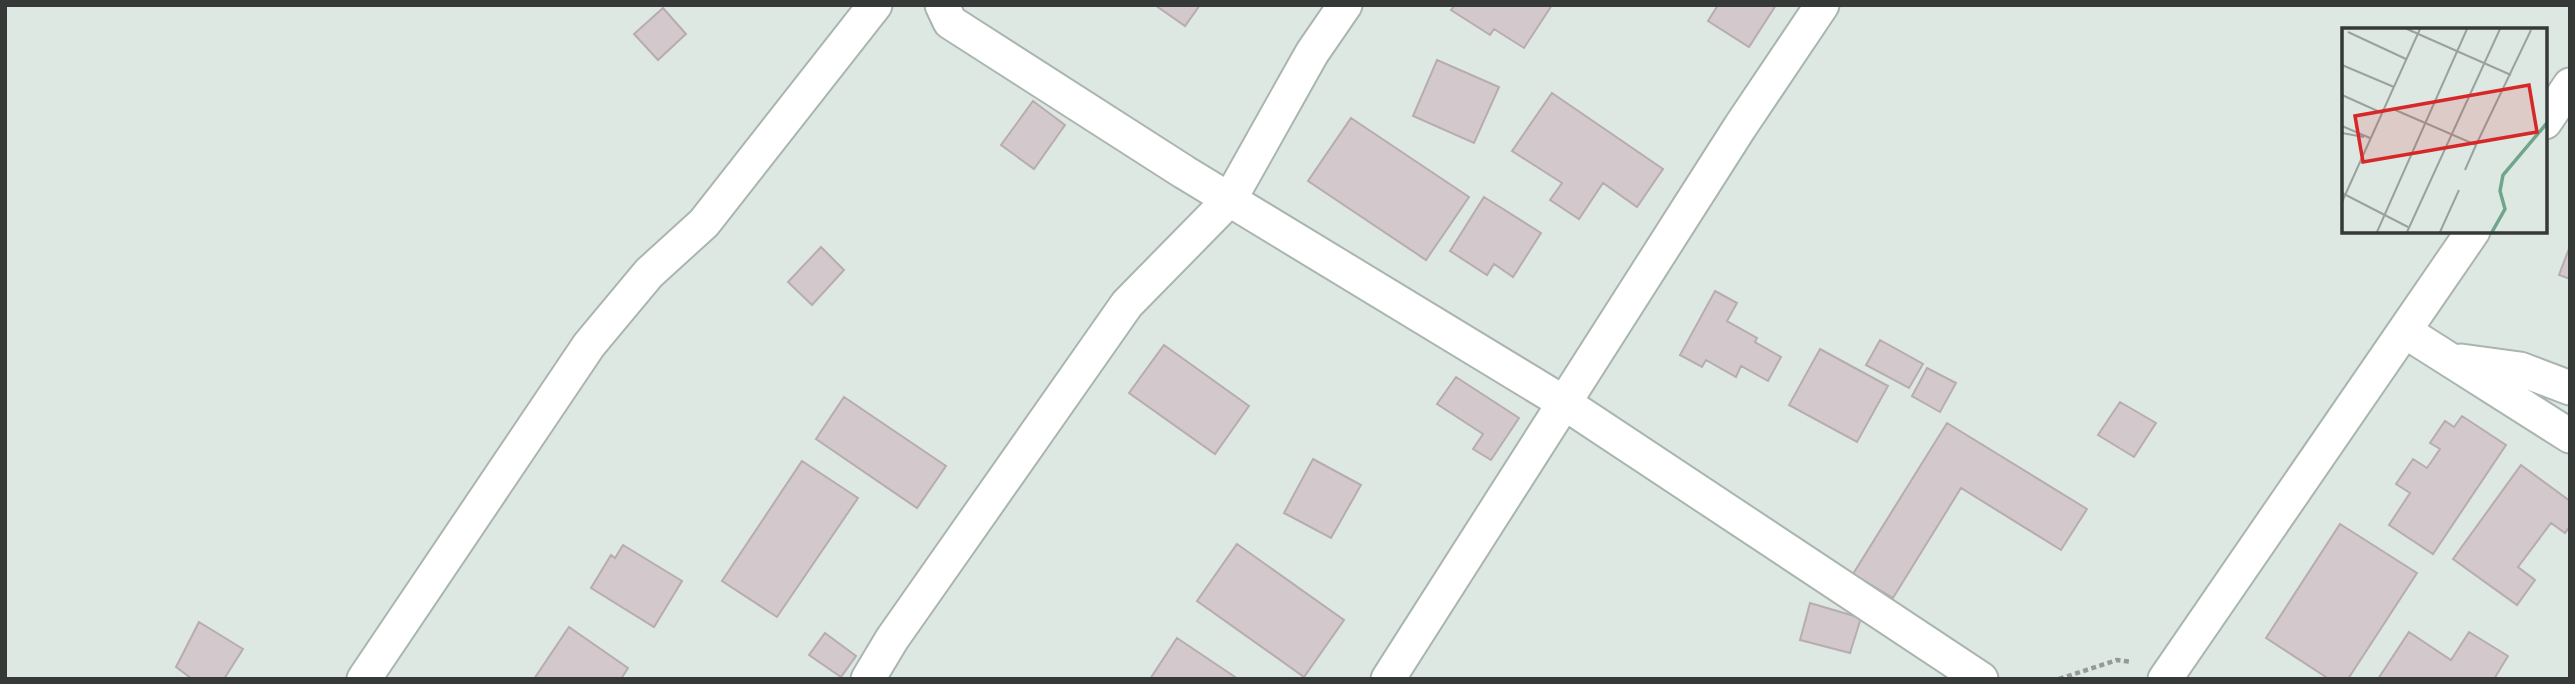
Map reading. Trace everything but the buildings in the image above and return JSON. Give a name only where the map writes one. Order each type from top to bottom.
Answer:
[{"type":"street","points":[[363,679],[589,345],[649,272],[704,223],[875,5]]},
{"type":"street","points":[[942,5],[950,22],[1566,404],[1981,679]]},
{"type":"street","points":[[868,679],[900,628],[1127,304],[1230,198],[1311,53],[1345,5]]},
{"type":"street","points":[[1388,679],[1566,404],[1740,127],[1822,5]]},
{"type":"street","points":[[2547,119],[2570,85]]},
{"type":"street","points":[[2178,674],[2472,233]]},
{"type":"street","points":[[2406,332],[2570,436]]},
{"type":"street","points":[[2450,359],[2520,369],[2570,388]]},
{"type":"path","points":[[2059,679],[2117,660],[2178,674]]}]
